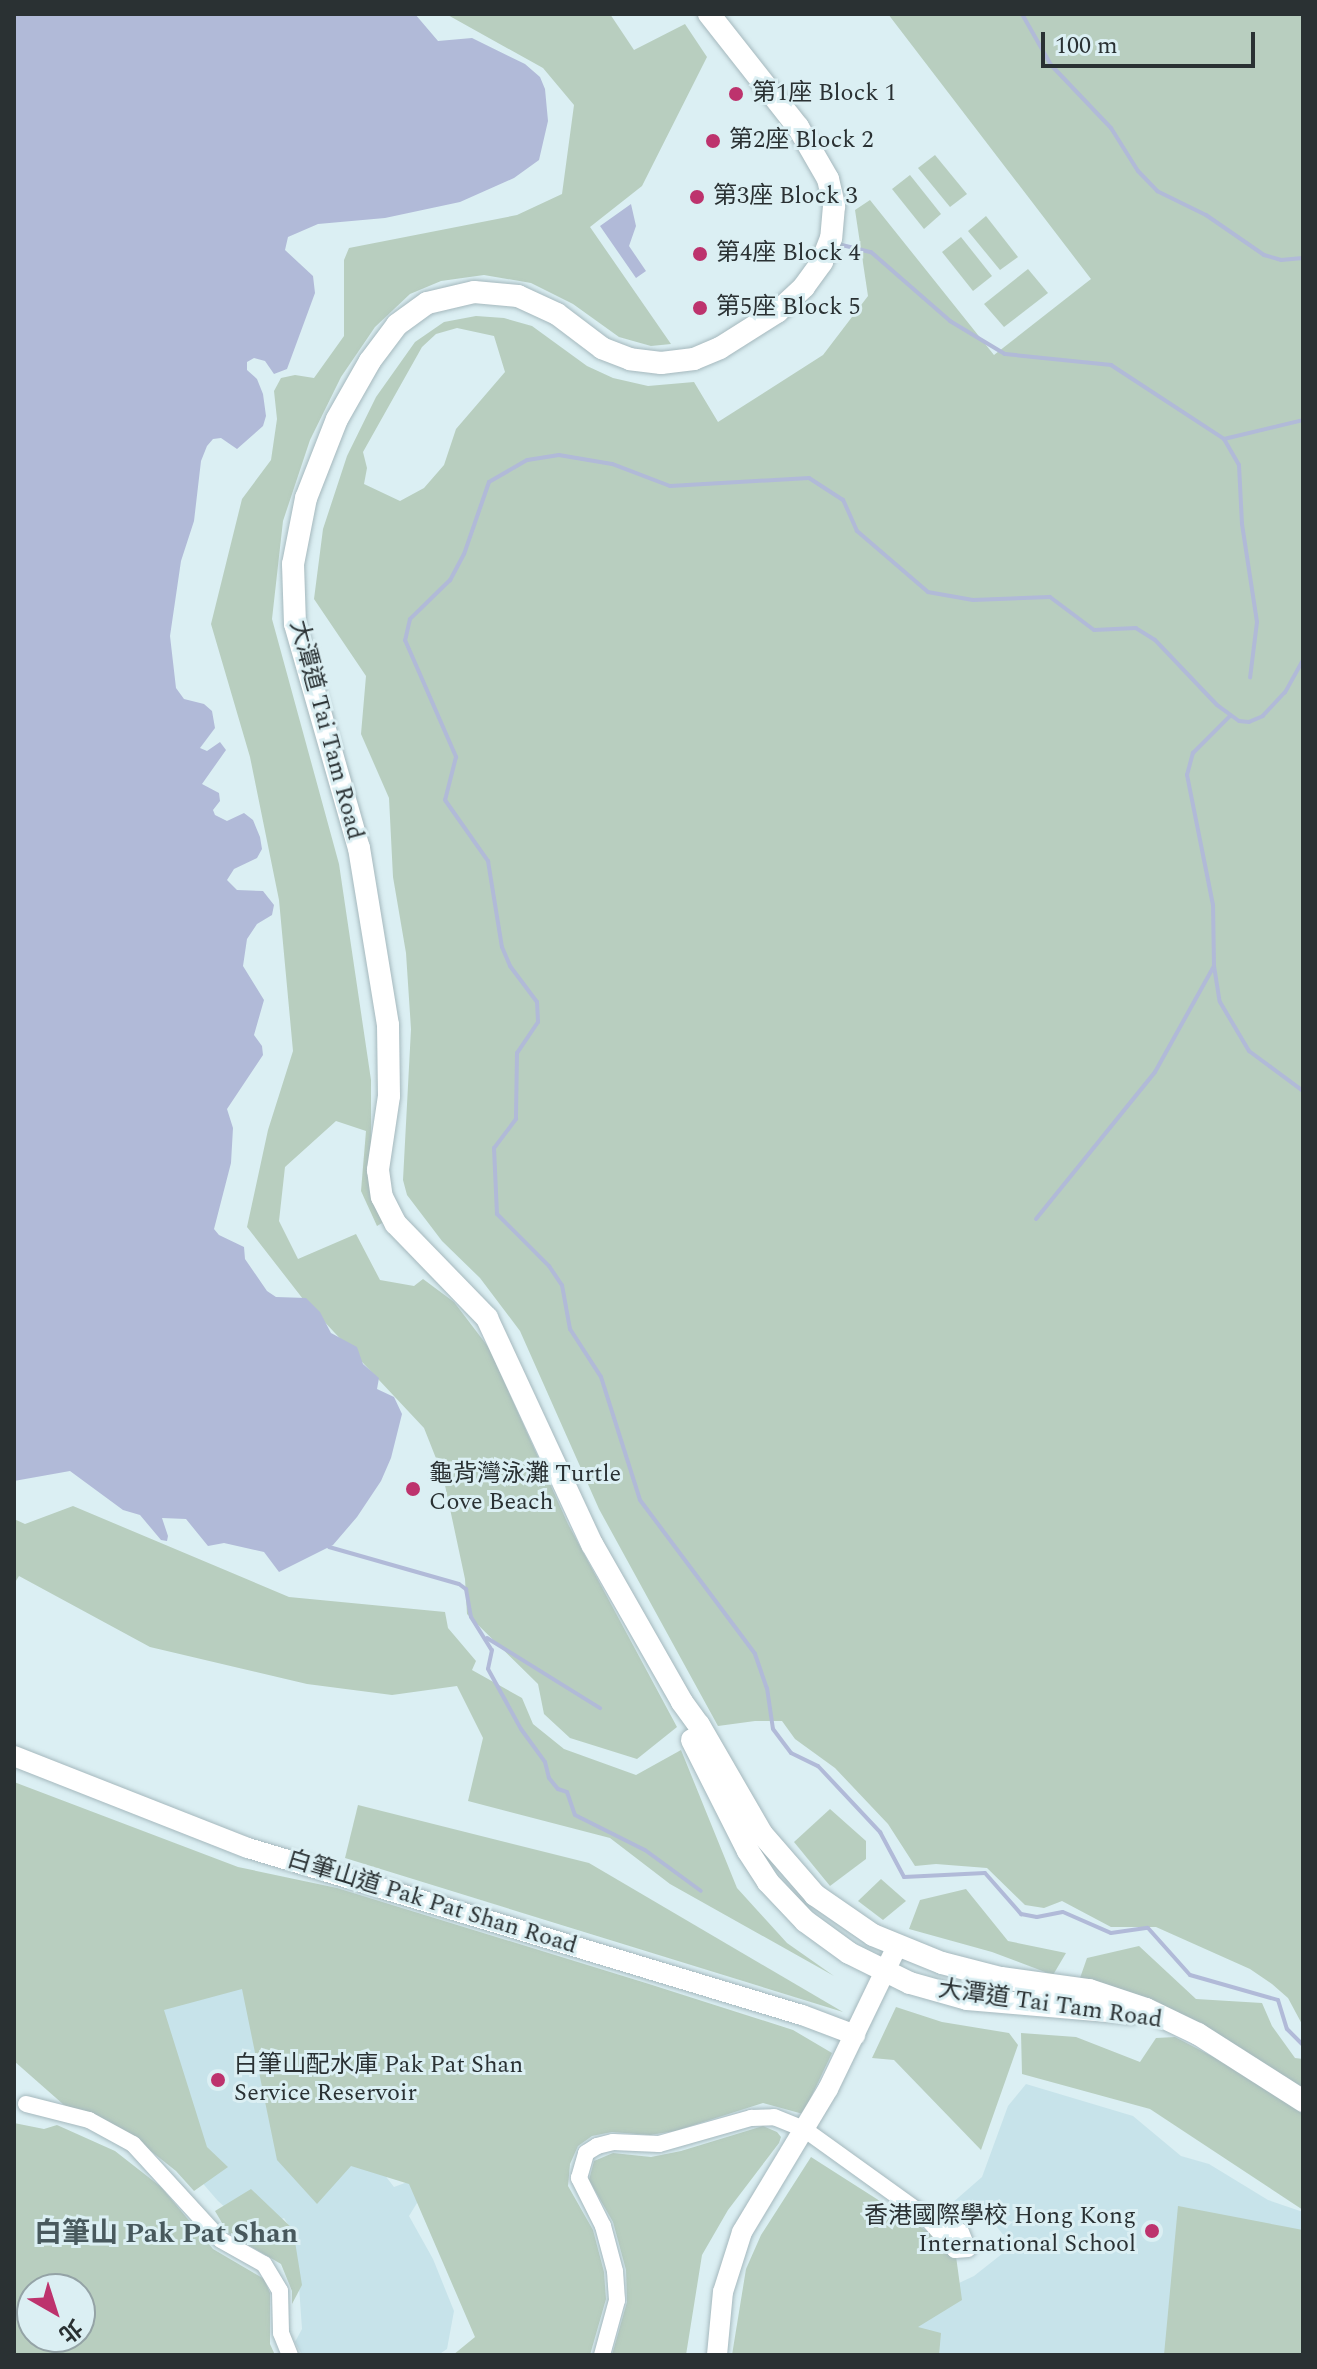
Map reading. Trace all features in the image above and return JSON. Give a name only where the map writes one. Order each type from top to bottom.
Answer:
[{"type":"main road","name":"大潭道 Tai Tam Road","points":[[709,14],[798,127],[828,179],[834,206],[833,230],[825,254],[809,281],[777,312],[720,348],[694,359],[669,363],[640,361],[610,352],[549,310],[510,294],[464,293],[418,308],[378,347],[337,419],[306,498],[292,580],[299,639],[341,775],[359,848],[386,1007],[390,1082],[378,1170],[382,1197],[396,1224],[487,1318],[592,1544],[762,1834],[794,1874],[834,1911],[897,1946],[982,1975],[1104,1994],[1183,2025],[1303,2101]]},
{"type":"main road","name":"大潭道 Tai Tam Road","points":[[682,1702],[687,1728],[748,1851],[768,1882],[820,1933],[885,1973],[967,1999],[1106,2010],[1183,2025]]},
{"type":"street","name":"白筆山道 Pak Pat Shan Road","points":[[14,1756],[248,1848],[802,2015],[855,2035]]},
{"type":"street","points":[[717,2355],[723,2292],[742,2232],[800,2136],[855,2035],[897,1946]]},
{"type":"street","points":[[26,2104],[89,2120],[133,2144],[221,2240],[264,2264],[280,2291],[282,2336],[290,2355]]},
{"type":"street","points":[[602,2355],[617,2300],[617,2286],[611,2246],[592,2201],[579,2184],[580,2166],[586,2153],[613,2142],[650,2145],[678,2141],[764,2116],[925,2216]]},
{"type":"shaded area","points":[[14,14],[415,14],[438,41],[472,38],[525,64],[540,77],[545,89],[548,121],[539,160],[514,178],[460,202],[385,218],[318,224],[288,237],[285,250],[313,276],[315,293],[287,369],[274,374],[265,361],[254,358],[247,362],[247,370],[257,379],[263,394],[266,416],[263,426],[237,449],[221,438],[213,439],[207,446],[201,461],[194,521],[181,561],[170,636],[176,688],[184,699],[204,704],[212,711],[215,728],[200,748],[207,751],[220,742],[226,750],[202,784],[219,793],[220,801],[213,810],[215,815],[227,821],[244,813],[253,820],[262,849],[257,858],[234,869],[227,880],[237,890],[263,891],[274,905],[272,915],[257,924],[247,939],[243,966],[264,1000],[254,1035],[262,1046],[263,1055],[227,1109],[233,1128],[231,1163],[214,1229],[219,1235],[244,1247],[245,1259],[267,1291],[276,1297],[306,1298],[320,1312],[331,1333],[357,1347],[363,1364],[379,1378],[377,1389],[394,1397],[402,1414],[391,1458],[381,1481],[357,1517],[333,1545],[279,1572],[264,1552],[224,1543],[208,1546],[186,1519],[162,1518],[168,1536],[167,1541],[161,1540],[140,1515],[123,1510],[70,1471],[14,1481]]},
{"type":"shaded area","points":[[631,204],[636,226],[629,246],[646,271],[636,278],[600,226]]},
{"type":"shaded area","points":[[190,1975],[263,1977],[367,2152],[394,2187],[413,2180],[420,2198],[409,2216],[433,2259],[454,2311],[447,2349],[438,2355],[302,2355],[295,2342],[302,2329],[299,2286],[278,2253],[296,2237],[284,2218],[252,2231],[218,2201],[186,2164],[119,2032]]},
{"type":"shaded area","name":"香港國際學校 Hong Kong International School","points":[[1026,2084],[1133,2116],[1181,2156],[1209,2164],[1268,2200],[1303,2212],[1303,2355],[908,2355],[910,2324],[931,2296],[974,2276],[1012,2246],[989,2217],[951,2204],[982,2177],[1008,2106]]},
{"type":"green space","points":[[446,14],[610,14],[634,50],[685,24],[707,57],[642,186],[590,227],[671,344],[651,346],[619,337],[573,304],[531,283],[484,275],[441,281],[410,294],[375,327],[341,377],[310,440],[283,521],[272,619],[339,864],[371,1080],[371,1193],[387,1220],[377,1226],[361,1191],[366,1131],[336,1121],[285,1167],[279,1221],[298,1259],[356,1234],[380,1280],[414,1286],[423,1279],[454,1302],[489,1348],[568,1524],[677,1727],[637,1759],[570,1738],[544,1714],[538,1684],[467,1614],[465,1579],[443,1476],[424,1428],[303,1299],[247,1227],[268,1130],[293,1051],[279,900],[250,757],[211,624],[242,499],[271,460],[277,419],[274,391],[281,378],[295,375],[314,378],[344,336],[344,260],[349,248],[517,215],[562,194],[574,105],[543,68]]},
{"type":"green space","points":[[888,14],[1303,14],[1303,2026],[1288,1998],[1250,1969],[1156,1927],[1111,1927],[1062,1901],[1044,1908],[1025,1905],[987,1868],[936,1864],[915,1866],[888,1824],[835,1768],[795,1739],[782,1721],[718,1726],[599,1509],[520,1331],[480,1278],[442,1241],[407,1195],[403,1180],[411,1029],[406,953],[393,877],[389,798],[361,734],[366,676],[314,599],[323,529],[347,456],[376,397],[415,342],[444,322],[476,316],[504,318],[532,326],[587,366],[613,378],[648,386],[694,382],[718,422],[823,355],[868,296],[855,210],[870,200],[994,355],[1091,279]],"holes":[[[457,328],[494,336],[505,372],[456,429],[444,465],[424,488],[400,501],[364,484],[367,468],[363,452],[422,347],[436,334]]]},
{"type":"green space","points":[[935,155],[967,194],[950,207],[918,168]]},
{"type":"green space","points":[[910,175],[941,214],[924,229],[892,189]]},
{"type":"green space","points":[[986,216],[1018,257],[1000,270],[968,231]]},
{"type":"green space","points":[[961,237],[992,276],[973,291],[942,252]]},
{"type":"green space","points":[[1028,269],[1048,293],[1004,327],[984,304]]},
{"type":"green space","points":[[73,1506],[289,1597],[445,1612],[448,1628],[476,1661],[472,1670],[522,1698],[533,1724],[564,1749],[636,1775],[681,1750],[737,1888],[787,1943],[834,1976],[670,1884],[610,1838],[468,1801],[483,1738],[457,1686],[392,1695],[307,1684],[150,1647],[19,1576],[14,1584],[14,1519],[25,1524]]},
{"type":"green space","points":[[14,1782],[238,1867],[337,1888],[649,1984],[793,2030],[832,2053],[803,2114],[763,2103],[675,2131],[650,2135],[612,2132],[592,2136],[578,2146],[570,2164],[568,2186],[593,2230],[604,2272],[606,2299],[590,2355],[453,2355],[475,2337],[409,2184],[351,2166],[317,2204],[277,2160],[242,1989],[164,2010],[207,2147],[228,2167],[194,2191],[176,2171],[127,2132],[64,2105],[14,2061]]},
{"type":"green space","points":[[358,1805],[589,1863],[843,2012],[345,1858]]},
{"type":"green space","points":[[830,1809],[866,1841],[866,1859],[830,1886],[794,1842]]},
{"type":"green space","points":[[881,1879],[906,1901],[883,1920],[858,1901]]},
{"type":"green space","points":[[966,1889],[1008,1941],[1066,1953],[1053,1975],[992,1952],[909,1929],[920,1900]]},
{"type":"green space","points":[[1139,1946],[1196,1999],[1262,2003],[1272,2026],[1295,2058],[1303,2059],[1303,2088],[1235,2045],[1184,2019],[1080,1978],[1087,1958]]},
{"type":"green space","points":[[896,2007],[942,2022],[1009,2033],[1018,2045],[981,2150],[894,2060],[872,2058]]},
{"type":"green space","points":[[1021,2033],[1076,2037],[1140,2062],[1156,2038],[1175,2037],[1225,2063],[1303,2112],[1303,2210],[1150,2109],[1022,2074]]},
{"type":"green space","points":[[14,2123],[44,2129],[57,2125],[115,2151],[161,2187],[213,2249],[264,2279],[270,2293],[270,2344],[275,2355],[14,2355]]},
{"type":"green space","points":[[763,2126],[777,2132],[781,2137],[779,2143],[728,2210],[702,2255],[686,2355],[612,2355],[627,2302],[626,2270],[613,2222],[589,2180],[594,2161],[613,2153],[651,2157],[681,2151]]},
{"type":"green space","points":[[811,2157],[955,2249],[962,2300],[918,2327],[941,2333],[939,2355],[732,2355],[746,2269],[761,2235]]},
{"type":"green space","points":[[251,2189],[293,2229],[302,2285],[292,2304],[292,2291],[281,2264],[228,2233],[215,2211]]},
{"type":"green space","points":[[1178,2206],[1303,2230],[1303,2355],[1164,2355]]},
{"type":"waterway","points":[[1022,14],[1051,65],[1111,128],[1138,171],[1157,191],[1206,215],[1264,255],[1281,260],[1303,258]]},
{"type":"waterway","points":[[838,244],[871,252],[950,321],[1005,354],[1111,365],[1224,439],[1303,420]]},
{"type":"waterway","points":[[1224,439],[1239,465],[1242,524],[1257,622],[1250,678]]},
{"type":"waterway","points":[[1303,660],[1285,692],[1263,716],[1249,722],[1239,721],[1217,705],[1155,640],[1136,628],[1094,630],[1050,597],[973,600],[928,592],[857,531],[843,500],[809,478],[670,486],[612,464],[559,455],[527,460],[489,482],[464,554],[450,580],[410,619],[405,640],[456,757],[445,800],[488,861],[502,947],[510,966],[537,1002],[538,1022],[517,1053],[516,1119],[494,1148],[497,1214],[549,1266],[562,1285],[570,1329],[601,1377],[640,1500],[755,1654],[767,1688],[773,1729],[791,1753],[818,1766],[880,1832],[904,1877],[985,1873],[1021,1914],[1037,1917],[1063,1912],[1111,1933],[1148,1928],[1190,1975],[1278,2000],[1287,2029],[1303,2045]]},
{"type":"waterway","points":[[1036,1219],[1155,1072],[1214,966],[1213,905],[1187,775],[1193,753],[1229,717]]},
{"type":"waterway","points":[[1214,966],[1220,1002],[1249,1051],[1303,1091]]},
{"type":"waterway","points":[[329,1547],[459,1584],[466,1589],[471,1617],[492,1650],[488,1669],[521,1729],[545,1762],[549,1778],[558,1789],[567,1792],[575,1815],[645,1850],[701,1891]]},
{"type":"waterway","points":[[487,1638],[600,1708]]},
{"type":"place","name":"第1座 Block 1","points":[[736,94]]},
{"type":"place","name":"第2座 Block 2","points":[[713,141]]},
{"type":"place","name":"第3座 Block 3","points":[[697,197]]},
{"type":"place","name":"第4座 Block 4","points":[[700,254]]},
{"type":"place","name":"第5座 Block 5","points":[[700,308]]},
{"type":"place","name":"龜背灣泳灘 Turtle Cove Beach","points":[[413,1489]]},
{"type":"place","name":"白筆山配水庫 Pak Pat Shan Service Reservoir","points":[[218,2080]]},
{"type":"place","name":"香港國際學校 Hong Kong International School","points":[[1152,2231]]},
{"type":"district","name":"白筆山 Pak Pat Shan","points":[[166,2234]]}]
